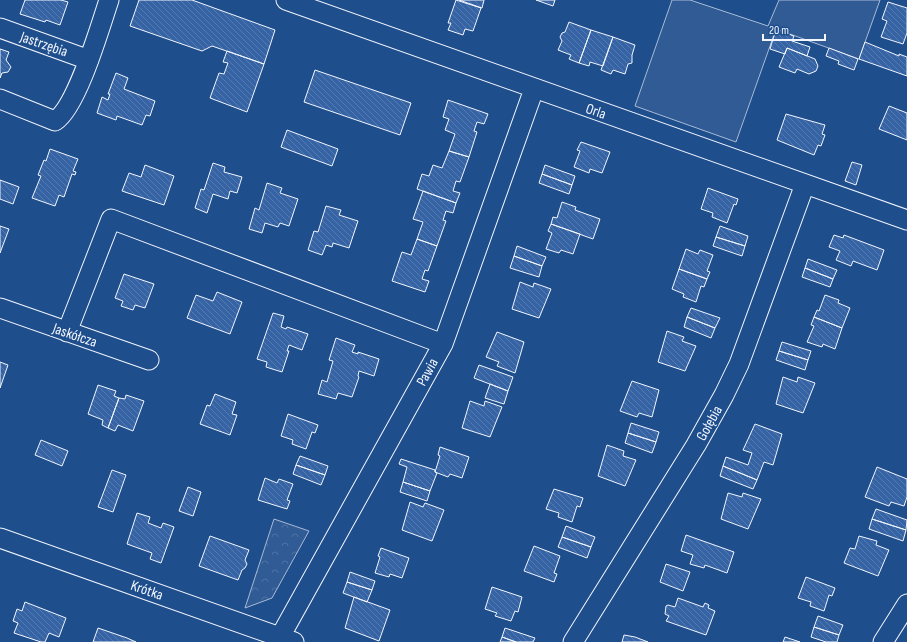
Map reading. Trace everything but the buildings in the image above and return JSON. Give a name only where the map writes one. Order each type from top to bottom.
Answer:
[{"type":"street","points":[[0,99],[55,121],[62,117],[89,60],[109,0]]},
{"type":"street","name":"Orla","points":[[286,0],[907,220]]},
{"type":"street","name":"Jastrzębia","points":[[0,28],[89,60]]},
{"type":"street","name":"Pawia","points":[[287,639],[443,344],[534,89]]},
{"type":"street","name":"Gołębia","points":[[573,642],[719,407],[739,364],[805,184]]},
{"type":"street","points":[[67,332],[111,219],[443,344]]},
{"type":"street","name":"Jaskółcza","points":[[0,308],[149,360]]},
{"type":"street","name":"Krótka","points":[[0,538],[287,639]]},
{"type":"street","points":[[883,642],[907,604]]},
{"type":"shaded area","points":[[672,0],[690,0],[768,26],[779,0],[880,0],[859,59],[776,29],[736,142],[635,106]]},
{"type":"green space","points":[[274,519],[309,531],[272,598],[245,608]]}]
